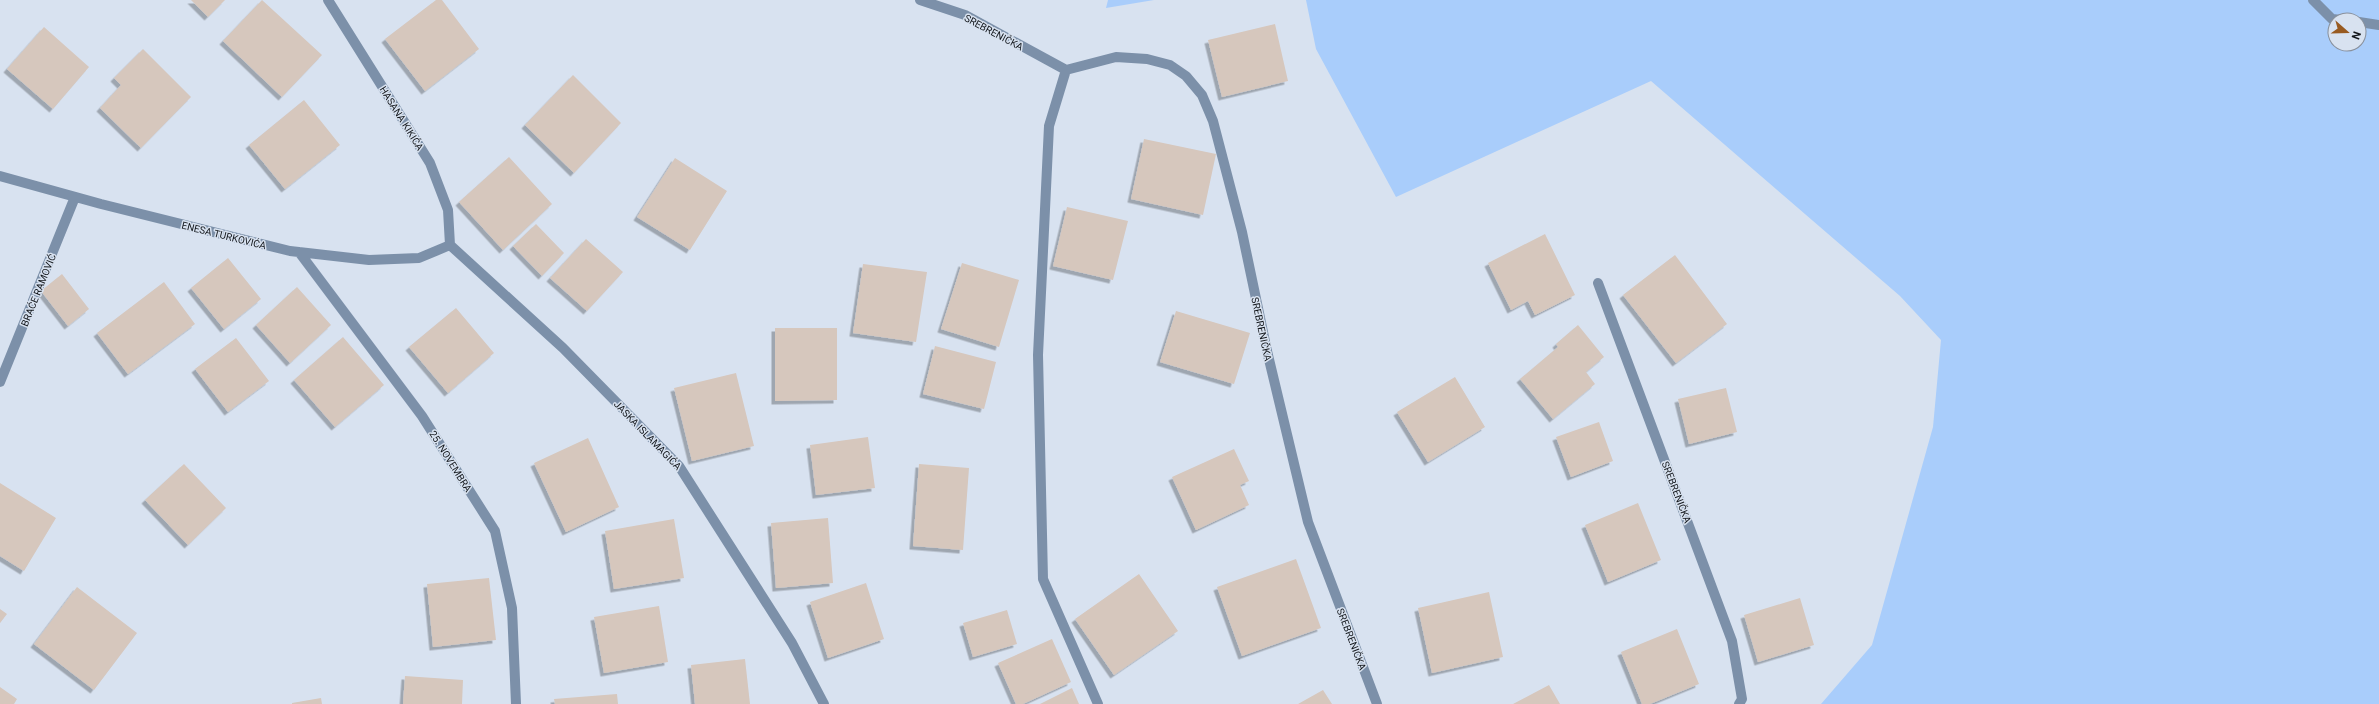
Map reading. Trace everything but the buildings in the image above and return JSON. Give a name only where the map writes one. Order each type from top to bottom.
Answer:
[{"type":"street","name":"HASANA KIKIĆA","points":[[328,0],[430,163],[448,210],[450,245]]},
{"type":"street","name":"SREBRENIČKA","points":[[920,0],[965,15],[1066,70],[1116,57],[1147,59],[1170,65],[1186,76],[1202,94],[1213,121],[1242,232],[1267,351],[1308,522],[1377,704]]},
{"type":"street","points":[[2313,0],[2327,14]]},
{"type":"street","points":[[2367,23],[2379,25]]},
{"type":"street","points":[[1066,70],[1049,126],[1038,355],[1043,579],[1098,704]]},
{"type":"street","name":"ENESA TURKOVIĆA","points":[[0,176],[75,197],[299,252],[369,260],[419,258],[450,245]]},
{"type":"street","name":"BRAĆE RAMOVIĆ","points":[[0,382],[75,197]]},
{"type":"street","name":"JASKA ISLAMAGIĆA","points":[[450,245],[563,348],[679,466],[792,643],[824,704]]},
{"type":"street","name":"25. NOVEMBRA","points":[[299,252],[422,416],[495,531],[512,608],[516,704]]},
{"type":"street","name":"SREBRENIČKA","points":[[1598,282],[1732,641],[1742,698],[1739,704]]},
{"type":"shaded area","points":[[1108,0],[1154,0],[1106,8]]},
{"type":"shaded area","points":[[1306,0],[2379,0],[2379,704],[1821,704],[1872,645],[1933,427],[1941,340],[1900,296],[1651,81],[1396,197],[1316,49]]}]
